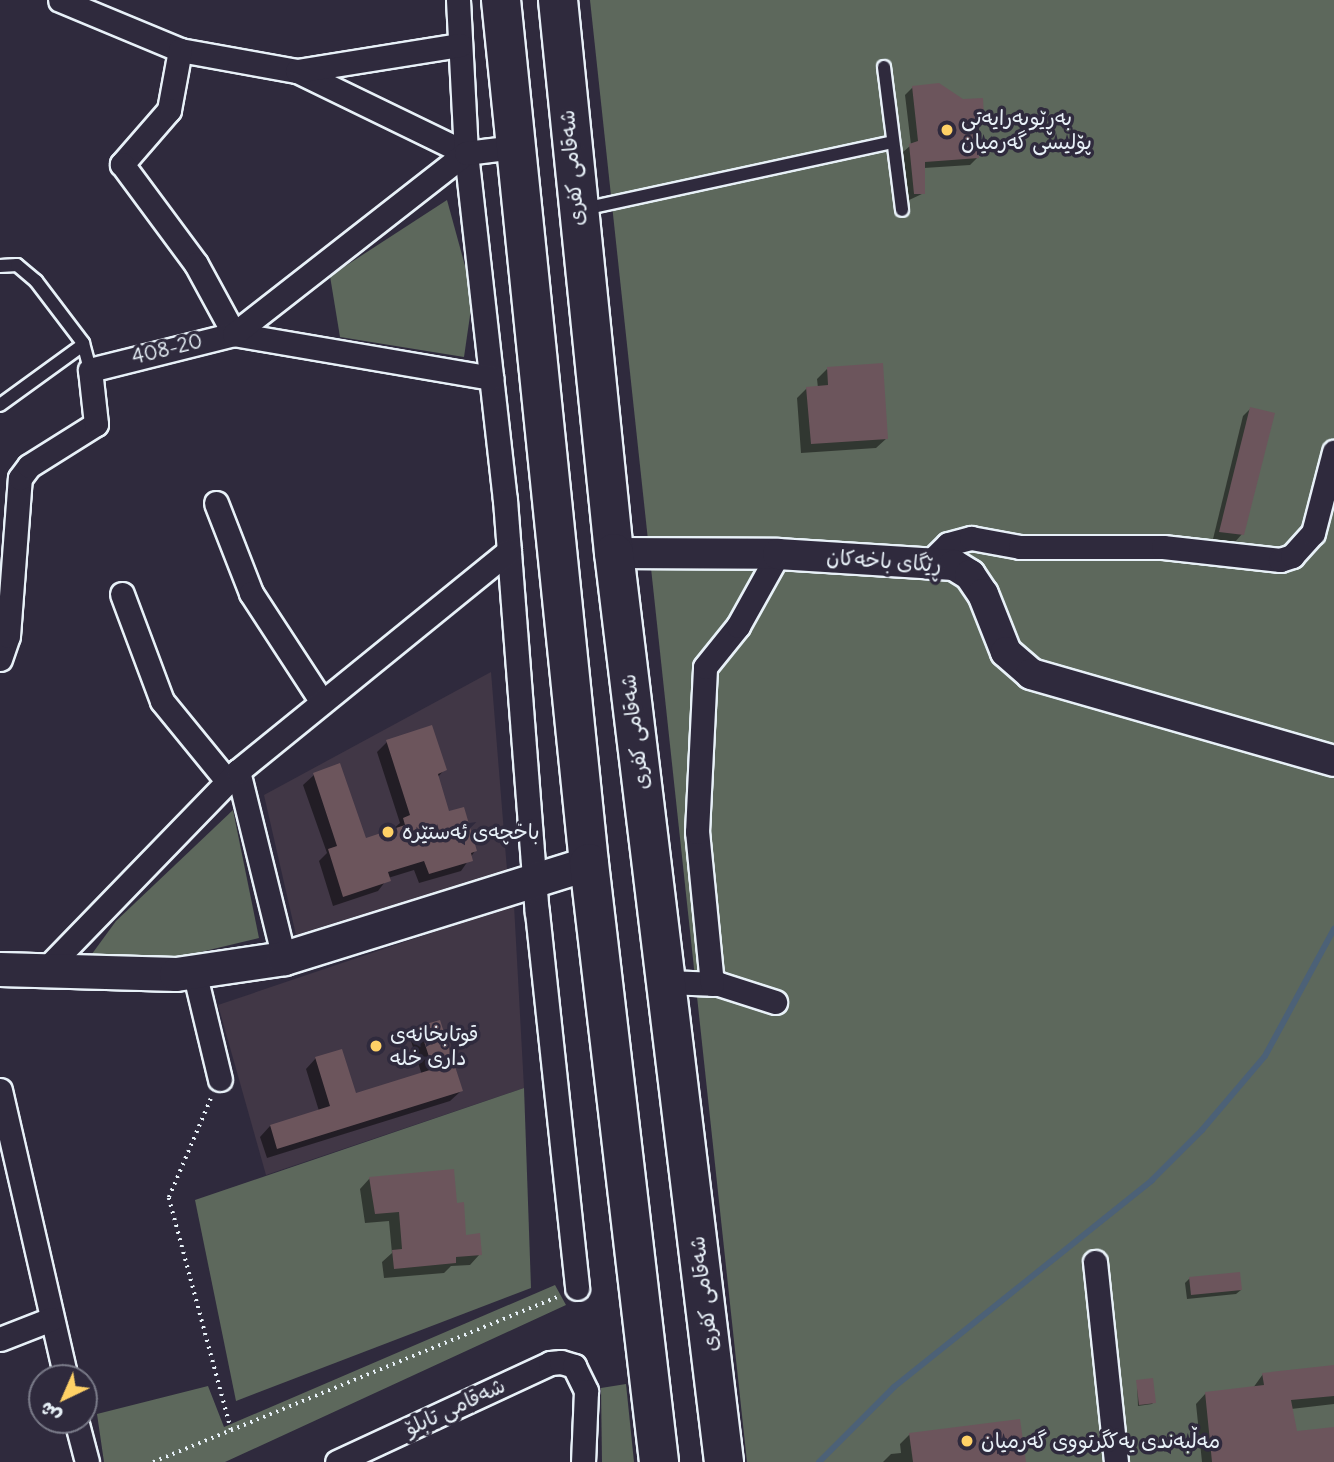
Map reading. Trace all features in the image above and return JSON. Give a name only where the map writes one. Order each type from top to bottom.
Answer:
[{"type":"highway","points":[[501,0],[589,863],[659,1462]]},
{"type":"highway","name":"شەقامی کفری","points":[[558,0],[576,211],[614,553],[724,1462]]},
{"type":"main road","points":[[0,969],[125,975],[194,971],[284,958],[537,882],[589,863]]},
{"type":"street","points":[[458,0],[466,153],[509,551],[537,882],[577,1289]]},
{"type":"street","points":[[75,3],[180,50],[297,71],[466,153],[514,147]]},
{"type":"street","points":[[297,71],[460,45]]},
{"type":"street","points":[[180,50],[169,110],[122,164],[196,264],[234,334],[491,378]]},
{"type":"street","name":"408-20","points":[[90,370],[234,334],[466,153]]},
{"type":"street","points":[[0,659],[8,636],[20,478],[40,458],[96,424],[90,370]]},
{"type":"street","points":[[930,562],[948,544],[971,538],[1020,547],[1163,547],[1280,560],[1292,556],[1312,533],[1334,452]]},
{"type":"street","points":[[216,503],[251,593],[322,702]]},
{"type":"street","points":[[44,971],[233,776],[509,551]]},
{"type":"street","name":"ڕێگای باخەکان","points":[[614,553],[778,554],[954,565],[970,575],[993,615],[1006,652],[1031,674],[1334,761]]},
{"type":"street","points":[[712,984],[697,832],[705,667],[738,626],[778,554]]},
{"type":"street","points":[[122,594],[162,701],[233,776],[284,958]]},
{"type":"street","points":[[194,971],[220,1079]]},
{"type":"street","points":[[665,982],[712,984],[775,1002]]},
{"type":"street","points":[[0,1090],[62,1364]]},
{"type":"street","points":[[1095,1262],[1116,1462]]},
{"type":"street","points":[[0,1339],[51,1319]]},
{"type":"street","name":"شەقامی تابلۆ","points":[[337,1462],[550,1363],[574,1366],[586,1391],[583,1462]]},
{"type":"street","points":[[80,1434],[87,1462]]},
{"type":"lane","points":[[884,67],[902,211]]},
{"type":"lane","points":[[576,211],[893,142]]},
{"type":"lane","points":[[0,266],[17,265],[36,281],[83,345],[90,370]]},
{"type":"lane","points":[[0,405],[83,345]]},
{"type":"path","points":[[220,1079],[169,1198],[231,1430]]},
{"type":"path","points":[[153,1462],[577,1289]]},
{"type":"shaded area","name":"باخچەی ئەستێرە","points":[[491,672],[507,870],[296,935],[264,795]]},
{"type":"shaded area","name":"قوتابخانەی داری خلە","points":[[514,905],[524,1088],[266,1175],[218,1005]]},
{"type":"green space","points":[[590,0],[1334,0],[1334,1462],[747,1462]]},
{"type":"green space","points":[[447,200],[473,295],[464,357],[340,337],[330,276]]},
{"type":"green space","points":[[233,810],[259,938],[184,956],[89,958],[116,921]]},
{"type":"green space","points":[[524,1088],[531,1288],[236,1401],[195,1200]]},
{"type":"green space","points":[[555,1285],[566,1305],[225,1462],[104,1462],[98,1414],[208,1386],[224,1427]]},
{"type":"green space","points":[[626,1384],[634,1462],[602,1462],[601,1388]]},
{"type":"building","name":"بەڕێوبەرایەتی پۆلیسی گەرمیان","points":[[939,83],[963,99],[983,98],[984,117],[976,118],[979,158],[925,162],[925,194],[914,194],[909,144],[918,141],[912,86]]},
{"type":"building","points":[[883,363],[888,439],[811,444],[806,387],[828,385],[827,367]]},
{"type":"building","points":[[1250,407],[1275,413],[1244,535],[1219,532]]},
{"type":"building","points":[[432,725],[447,770],[438,774],[449,811],[464,807],[477,851],[471,853],[473,861],[429,874],[424,861],[388,872],[391,881],[343,897],[328,849],[337,846],[313,773],[340,763],[366,838],[405,825],[403,818],[410,815],[386,740]]},
{"type":"building","points":[[440,1020],[463,1091],[277,1149],[270,1125],[330,1106],[315,1057],[342,1049],[356,1093],[433,1069],[419,1026]]},
{"type":"building","points":[[454,1169],[457,1203],[464,1202],[466,1235],[480,1233],[482,1255],[456,1257],[456,1263],[394,1269],[392,1250],[402,1249],[399,1212],[375,1214],[369,1177]]},
{"type":"building","points":[[1240,1272],[1242,1290],[1191,1295],[1189,1277]]},
{"type":"building","points":[[1334,1365],[1334,1396],[1291,1400],[1297,1431],[1334,1427],[1334,1462],[1212,1462],[1205,1392],[1264,1385],[1262,1373]]},
{"type":"building","points":[[1153,1378],[1156,1403],[1139,1405],[1136,1380]]},
{"type":"building","name":"مەڵبەندی یەکگرتووی گەرمیان","points":[[1020,1419],[1026,1462],[913,1462],[909,1433]]},
{"type":"waterway","points":[[819,1462],[894,1387],[1152,1180],[1202,1130],[1265,1056],[1334,929]]},
{"type":"place","name":"بەڕێوبەرایەتی پۆلیسی گەرمیان","points":[[947,130]]},
{"type":"place","name":"باخچەی ئەستێرە","points":[[388,832]]},
{"type":"place","name":"قوتابخانەی داری خلە","points":[[376,1046]]},
{"type":"place","name":"مەڵبەندی یەکگرتووی گەرمیان","points":[[967,1441]]}]
